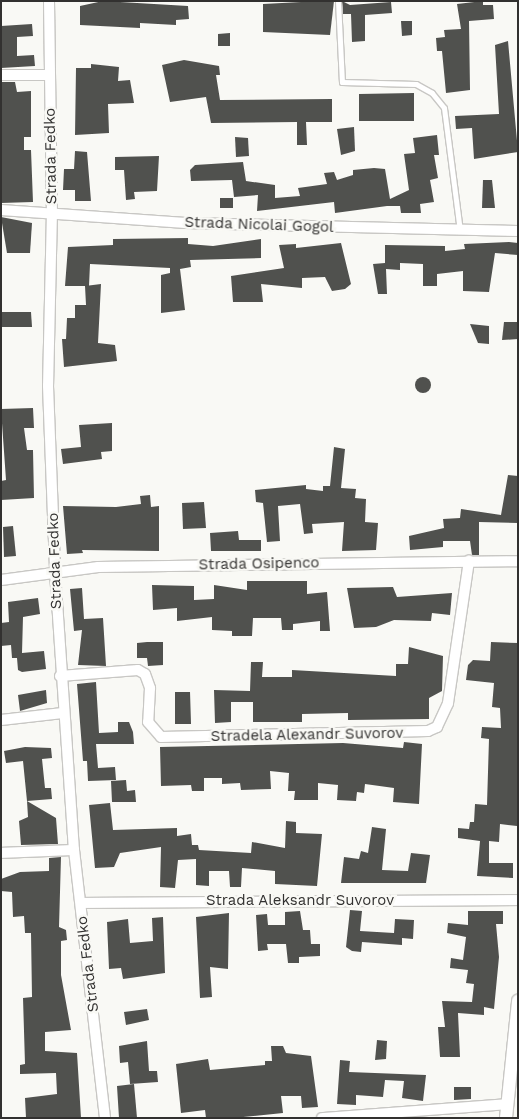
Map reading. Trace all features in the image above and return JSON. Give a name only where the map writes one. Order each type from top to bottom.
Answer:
[{"type":"street","name":"Strada Fedko","points":[[49,1],[52,211],[48,386],[60,676],[74,850],[105,1118]]},
{"type":"street","points":[[1,75],[50,75]]},
{"type":"street","name":"Strada Nicolai Gogol","points":[[1,210],[52,211],[186,223],[518,231]]},
{"type":"street","name":"Stradela Alexandr Suvorov","points":[[60,676],[138,670],[144,674],[150,688],[148,722],[161,737],[428,731],[437,727],[448,703],[469,561]]},
{"type":"street","name":"Strada Osipenco","points":[[1,580],[117,566],[518,562]]},
{"type":"street","points":[[1,720],[62,714]]},
{"type":"street","points":[[1,853],[74,850]]},
{"type":"street","name":"Strada Aleksandr Suvorov","points":[[81,903],[518,900]]},
{"type":"street","points":[[506,1118],[518,1001]]},
{"type":"street","points":[[322,1118],[507,1104]]},
{"type":"lane","points":[[338,1],[342,82],[416,84],[432,93],[444,108],[460,230]]},
{"type":"building","points":[[103,1],[188,6],[189,19],[176,20],[176,25],[140,23],[140,28],[80,25],[80,6]]},
{"type":"building","points":[[334,1],[330,35],[263,32],[263,4]]},
{"type":"building","points":[[342,1],[350,5],[391,2],[392,13],[365,15],[365,41],[352,42],[351,14],[343,14]]},
{"type":"building","points":[[483,1],[483,5],[493,5],[494,19],[469,21],[470,90],[446,93],[442,51],[437,51],[436,38],[445,37],[444,30],[461,29],[457,4]]},
{"type":"building","points":[[401,21],[412,21],[412,35],[402,36]]},
{"type":"building","points":[[32,24],[33,36],[17,37],[17,56],[34,55],[35,66],[1,68],[1,26]]},
{"type":"building","points":[[230,33],[230,46],[218,46],[218,34]]},
{"type":"building","points":[[508,41],[518,152],[474,159],[472,128],[456,129],[455,116],[499,114],[495,45]]},
{"type":"building","points":[[184,60],[219,66],[220,75],[216,75],[220,100],[332,99],[332,122],[306,122],[307,145],[297,145],[297,122],[211,123],[206,97],[170,102],[162,65]]},
{"type":"building","points":[[91,64],[119,67],[118,81],[130,80],[134,103],[108,104],[109,133],[75,135],[76,68],[91,68]]},
{"type":"building","points":[[1,82],[15,82],[17,92],[31,91],[31,137],[24,137],[24,150],[31,150],[33,202],[1,203]]},
{"type":"building","points":[[414,93],[414,121],[359,121],[359,94]]},
{"type":"building","points":[[354,127],[355,151],[341,155],[337,129]]},
{"type":"building","points":[[437,135],[439,155],[434,155],[438,178],[430,180],[434,202],[420,204],[421,213],[401,213],[400,206],[387,206],[335,213],[334,202],[257,211],[258,195],[234,197],[232,180],[191,181],[190,170],[195,165],[243,162],[246,181],[275,185],[275,198],[300,196],[298,188],[327,184],[324,173],[334,172],[337,180],[353,175],[353,170],[374,168],[385,169],[390,199],[409,190],[404,154],[415,153],[413,138]]},
{"type":"building","points":[[235,137],[248,138],[249,156],[236,157]]},
{"type":"building","points":[[75,151],[87,152],[91,201],[75,201],[75,190],[63,190],[64,169],[74,169]]},
{"type":"building","points":[[159,156],[157,191],[134,192],[135,199],[126,200],[124,170],[115,170],[115,157]]},
{"type":"building","points":[[483,180],[492,180],[495,208],[482,208]]},
{"type":"building","points":[[220,198],[233,198],[233,208],[220,208]]},
{"type":"building","points":[[1,217],[32,223],[30,253],[7,253]]},
{"type":"building","points":[[188,238],[188,244],[213,246],[261,239],[261,258],[190,260],[191,267],[180,269],[185,310],[161,313],[161,275],[170,273],[170,268],[90,264],[89,286],[65,286],[68,247],[113,245],[113,239]]},
{"type":"building","points":[[341,243],[351,284],[345,289],[332,291],[325,277],[302,278],[302,288],[261,284],[263,302],[233,302],[231,276],[284,268],[279,245],[296,244],[296,248]]},
{"type":"building","points":[[518,243],[518,255],[495,253],[489,292],[463,291],[463,271],[437,274],[437,286],[423,286],[423,264],[400,263],[400,270],[386,269],[387,294],[378,294],[373,264],[385,263],[385,245],[445,246],[445,251],[465,249],[464,244]]},
{"type":"building","points":[[101,284],[98,343],[115,345],[117,361],[64,367],[62,339],[66,339],[67,318],[75,318],[75,305],[86,305],[85,286]]},
{"type":"building","points":[[1,312],[31,312],[32,327],[1,327]]},
{"type":"building","points":[[504,322],[518,322],[518,339],[502,340]]},
{"type":"building","points":[[470,324],[489,326],[489,344],[478,343]]},
{"type":"building","points":[[423,377],[431,385],[423,393],[415,385]]},
{"type":"building","points":[[33,408],[34,428],[24,428],[27,450],[33,450],[34,498],[1,500],[1,481],[6,480],[1,409]]},
{"type":"building","points":[[112,423],[112,451],[101,452],[102,459],[63,464],[61,449],[81,447],[79,425]]},
{"type":"building","points":[[334,447],[345,449],[341,488],[356,489],[355,498],[366,499],[365,522],[378,523],[376,550],[342,551],[344,522],[312,524],[313,533],[304,534],[300,504],[278,506],[280,541],[267,542],[263,503],[256,502],[255,490],[306,485],[306,489],[323,491],[323,486],[330,486]]},
{"type":"building","points":[[508,475],[518,476],[518,523],[479,522],[479,555],[472,555],[470,541],[443,541],[443,547],[410,550],[409,536],[444,528],[443,519],[460,518],[461,509],[501,515]]},
{"type":"building","points":[[150,495],[151,507],[159,506],[159,551],[82,550],[83,553],[67,554],[63,506],[116,507],[141,504],[140,496]]},
{"type":"building","points":[[204,502],[206,528],[183,529],[182,503]]},
{"type":"building","points":[[13,526],[16,556],[4,557],[3,527]]},
{"type":"building","points":[[238,531],[239,540],[261,540],[261,551],[211,551],[210,533]]},
{"type":"building","points":[[247,581],[307,581],[307,594],[327,592],[330,631],[320,631],[320,621],[293,624],[293,630],[282,630],[281,618],[253,618],[252,636],[232,636],[232,631],[212,630],[212,617],[177,621],[177,608],[153,610],[152,585],[194,586],[194,600],[214,599],[214,585],[247,590]]},
{"type":"building","points":[[393,587],[397,597],[452,593],[450,615],[432,613],[431,621],[394,620],[376,627],[354,628],[347,588]]},
{"type":"building","points":[[82,588],[84,619],[103,618],[106,666],[78,665],[82,630],[74,631],[70,589]]},
{"type":"building","points":[[38,598],[40,614],[23,617],[22,653],[44,651],[46,669],[22,672],[18,670],[17,658],[12,658],[11,645],[1,646],[1,623],[9,622],[8,602]]},
{"type":"building","points":[[163,642],[163,665],[148,666],[147,658],[137,658],[137,643]]},
{"type":"building","points":[[491,642],[518,643],[517,826],[500,824],[499,842],[489,841],[489,863],[513,863],[513,878],[477,876],[480,841],[458,838],[458,828],[469,829],[470,822],[474,822],[475,804],[487,805],[489,739],[481,738],[482,727],[501,728],[500,708],[492,707],[494,683],[466,680],[468,665],[473,660],[490,661]]},
{"type":"building","points":[[409,647],[443,656],[442,691],[429,698],[429,719],[348,720],[348,713],[302,714],[302,722],[253,722],[253,702],[231,702],[231,722],[215,723],[214,690],[250,691],[251,662],[263,662],[262,677],[292,677],[292,670],[396,676],[396,664],[408,664]]},
{"type":"building","points":[[96,682],[99,733],[118,732],[118,722],[129,722],[133,732],[134,744],[96,744],[98,768],[115,767],[116,780],[88,781],[87,761],[83,761],[77,684]]},
{"type":"building","points":[[46,690],[47,703],[20,711],[18,695]]},
{"type":"building","points":[[175,692],[190,692],[191,724],[175,724]]},
{"type":"building","points":[[404,742],[422,744],[419,804],[393,802],[394,788],[365,784],[364,793],[357,792],[356,801],[337,800],[338,785],[318,783],[318,800],[294,800],[295,791],[288,791],[289,773],[270,771],[271,789],[241,790],[240,783],[222,784],[222,778],[204,778],[204,791],[192,791],[191,785],[161,786],[160,747],[343,743],[403,748]]},
{"type":"building","points":[[25,747],[51,748],[52,758],[42,759],[45,788],[51,788],[52,799],[27,801],[23,761],[6,763],[4,751]]},
{"type":"building","points":[[126,780],[127,791],[135,790],[136,802],[112,802],[111,781]]},
{"type":"building","points":[[27,801],[56,818],[58,844],[21,845],[19,821],[28,817]]},
{"type":"building","points":[[110,803],[113,830],[177,828],[177,836],[191,834],[192,845],[198,845],[199,850],[251,853],[252,842],[285,848],[286,821],[296,822],[296,833],[322,834],[317,886],[275,884],[275,871],[242,868],[241,887],[230,887],[229,871],[209,871],[209,886],[196,885],[196,859],[178,860],[175,888],[160,887],[161,847],[120,853],[114,867],[95,868],[89,805]]},
{"type":"building","points":[[372,827],[386,829],[382,870],[408,871],[411,853],[430,855],[426,883],[341,883],[344,857],[359,859],[361,851],[368,853]]},
{"type":"building","points":[[61,857],[59,927],[66,930],[67,940],[61,941],[61,975],[71,1030],[45,1032],[45,1051],[77,1053],[81,1118],[26,1118],[25,1098],[57,1094],[56,1073],[20,1074],[20,1065],[25,1064],[23,998],[32,997],[31,933],[25,933],[24,916],[13,917],[12,892],[1,891],[1,879],[20,872],[49,871],[49,858]]},
{"type":"building","points":[[350,910],[362,911],[360,931],[394,933],[395,919],[414,920],[413,939],[402,938],[402,945],[362,942],[361,952],[352,951],[346,947]]},
{"type":"building","points":[[300,911],[303,930],[310,930],[311,944],[320,944],[320,956],[299,957],[299,963],[288,963],[286,944],[267,944],[268,950],[258,951],[256,915],[267,914],[268,925],[285,925],[285,912]]},
{"type":"building","points":[[468,911],[503,911],[503,924],[496,924],[499,957],[494,1009],[484,1007],[484,1015],[458,1013],[460,1057],[440,1057],[438,1027],[445,1027],[442,1001],[472,1002],[474,984],[466,983],[468,970],[450,968],[451,958],[463,960],[466,937],[447,933],[448,923],[468,925]]},
{"type":"building","points":[[229,913],[228,969],[210,967],[212,997],[200,998],[196,917]]},
{"type":"building","points":[[163,917],[165,973],[123,979],[121,968],[109,969],[107,922],[128,919],[130,943],[153,941],[152,918]]},
{"type":"building","points":[[147,1009],[149,1020],[126,1025],[124,1012]]},
{"type":"building","points":[[377,1040],[387,1041],[386,1059],[375,1060]]},
{"type":"building","points":[[147,1041],[149,1071],[157,1071],[158,1082],[130,1084],[128,1062],[120,1063],[119,1046]]},
{"type":"building","points":[[271,1046],[283,1046],[286,1053],[311,1056],[318,1107],[302,1108],[301,1096],[281,1096],[283,1113],[233,1118],[206,1118],[205,1110],[181,1113],[176,1064],[208,1059],[210,1070],[265,1065],[265,1061],[272,1061]]},
{"type":"building","points":[[340,1060],[350,1061],[349,1072],[426,1075],[423,1101],[402,1098],[404,1081],[385,1080],[383,1097],[356,1095],[356,1105],[337,1104]]},
{"type":"building","points":[[134,1084],[137,1118],[119,1118],[117,1086]]},
{"type":"building","points":[[454,1087],[471,1087],[471,1099],[454,1100]]}]
